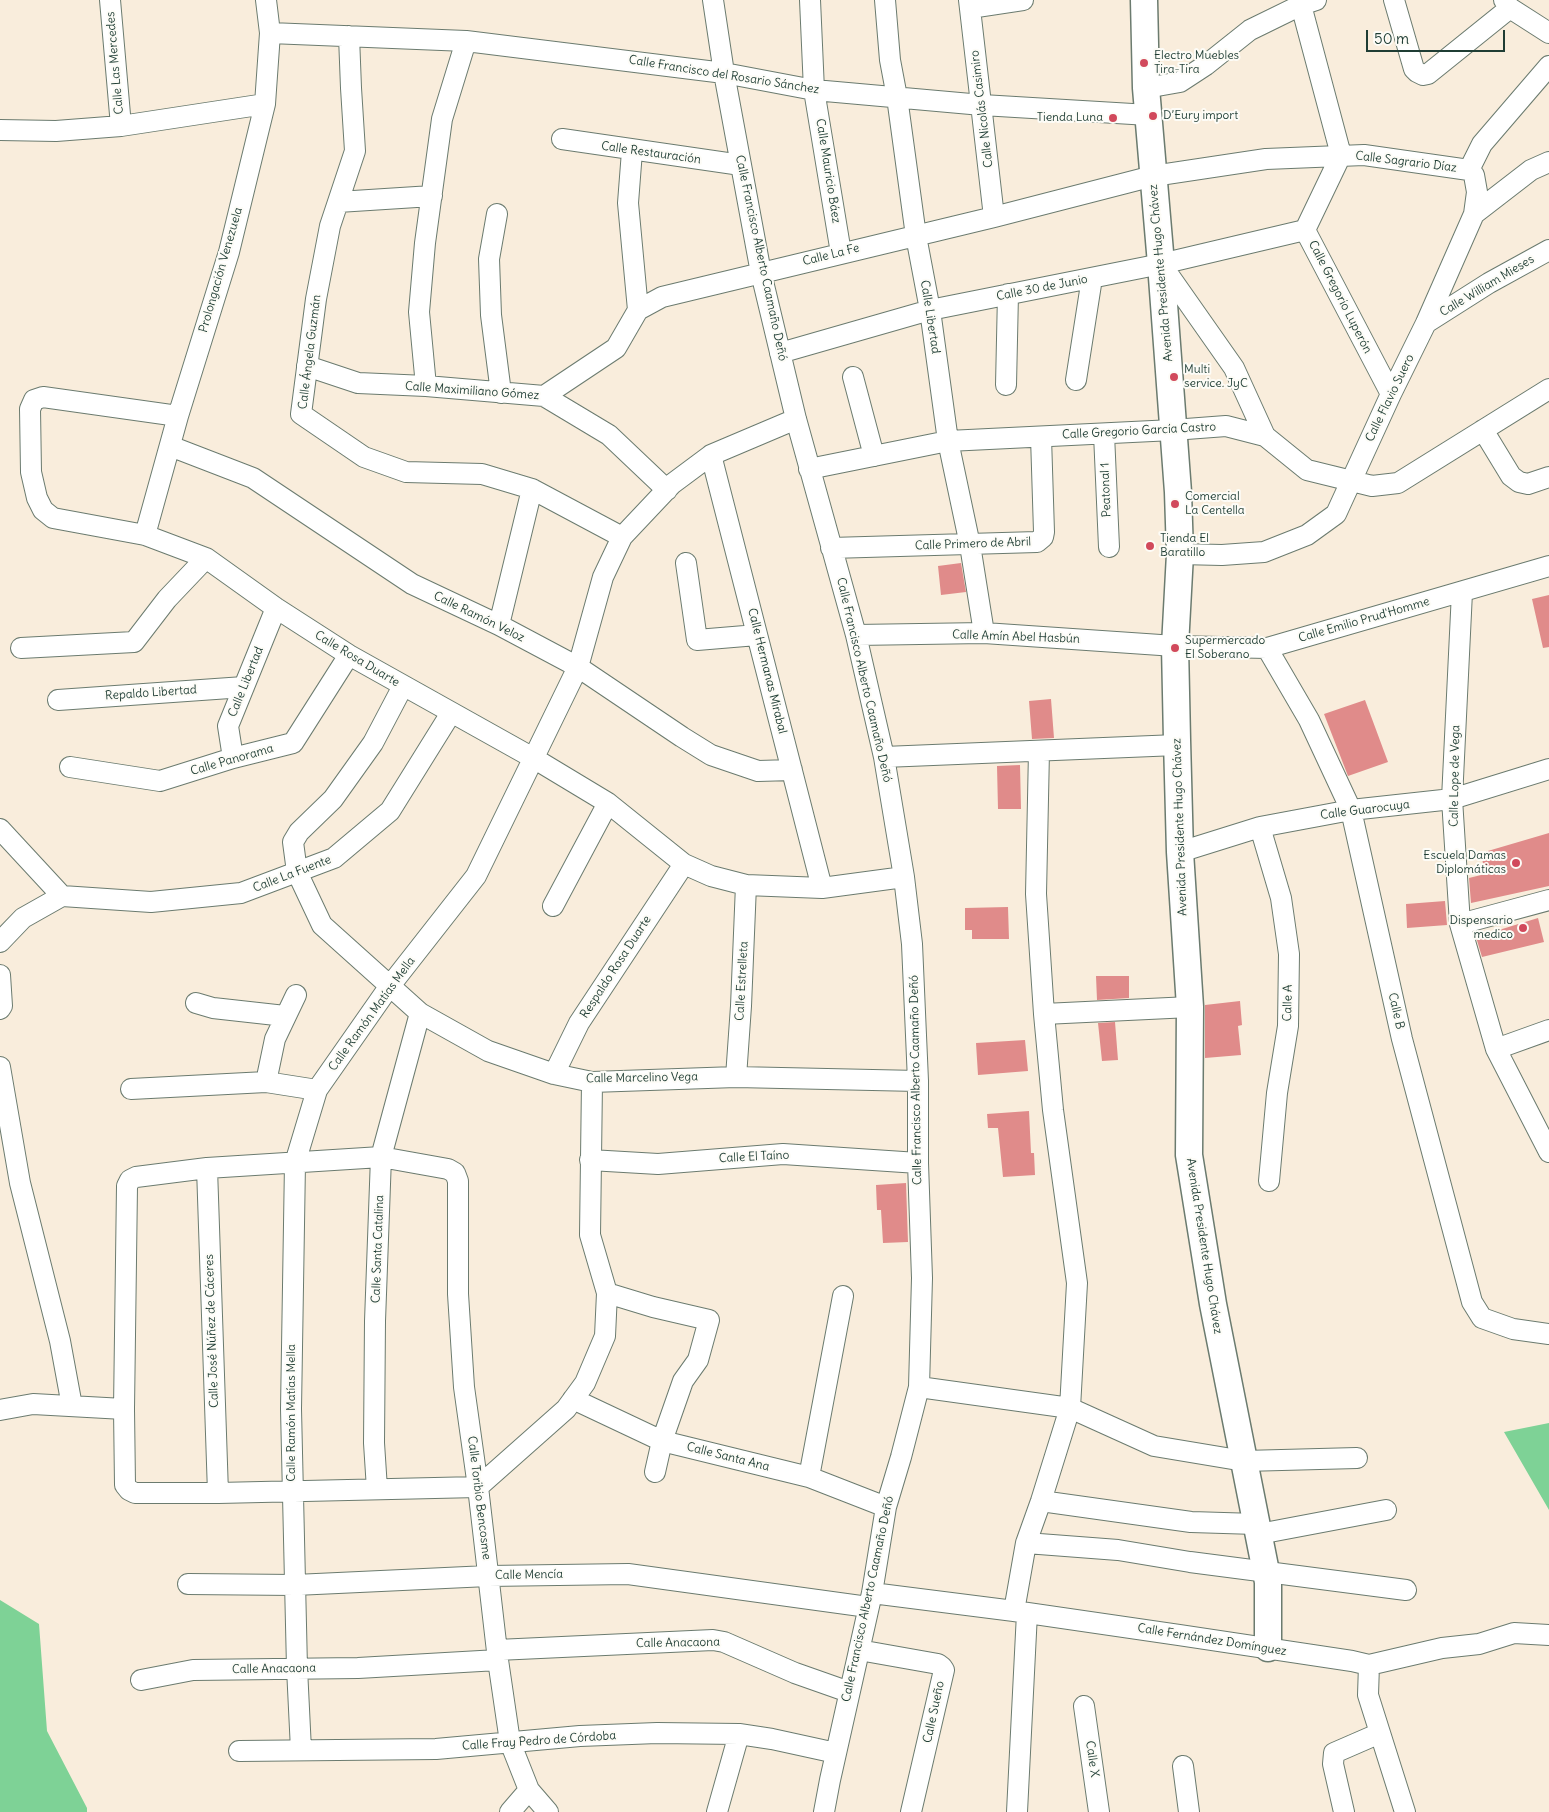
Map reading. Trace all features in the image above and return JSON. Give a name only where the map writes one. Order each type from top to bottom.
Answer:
[{"type":"main road","name":"Avenida Presidente Hugo Chávez","points":[[1144,0],[1146,88],[1162,264],[1180,554],[1175,646],[1180,852],[1190,1007],[1189,1155],[1212,1304],[1268,1582],[1268,1648]]},
{"type":"street","name":"Calle Las Mercedes","points":[[110,0],[121,126]]},
{"type":"street","name":"Prolongación Venezuela","points":[[145,535],[178,416],[229,252],[265,104],[270,33],[266,0]]},
{"type":"street","name":"Calle Francisco Alberto Caamaño Deñó","points":[[713,0],[724,73],[761,273],[796,420],[856,635],[884,756],[904,877],[912,944],[918,1081],[918,1163],[922,1278],[919,1387],[886,1506],[870,1600],[824,1812]]},
{"type":"street","name":"Calle Mauricio Báez","points":[[810,0],[814,90],[841,253]]},
{"type":"street","name":"Calle Libertad","points":[[885,0],[890,60],[897,97],[916,236],[930,310],[948,442],[970,545],[984,633]]},
{"type":"street","points":[[970,4],[1023,0]]},
{"type":"street","points":[[1394,0],[1414,69],[1423,74],[1428,74],[1507,4],[1549,33]]},
{"type":"street","points":[[1146,88],[1180,82],[1206,65],[1250,30],[1306,2],[1341,155]]},
{"type":"street","name":"Calle Nicolás Casimiro","points":[[970,4],[994,217]]},
{"type":"street","name":"Calle Francisco del Rosario Sánchez","points":[[270,33],[466,41],[724,73],[814,90],[982,105],[1149,115]]},
{"type":"street","name":"Calle Ángela Guzmán","points":[[349,36],[355,151],[330,226],[316,299],[301,414],[364,457],[406,472],[482,474],[532,489],[622,537]]},
{"type":"street","points":[[426,386],[419,312],[432,196],[442,119],[466,41]]},
{"type":"street","name":"Calle Sagrario Díaz","points":[[1153,176],[1266,159],[1341,155],[1364,155],[1469,170],[1482,144],[1549,66]]},
{"type":"street","points":[[0,130],[56,131],[121,126],[265,104]]},
{"type":"street","name":"Calle Restauración","points":[[562,140],[741,165]]},
{"type":"street","points":[[632,150],[628,203],[638,310]]},
{"type":"street","name":"Calle Gregorio Luperón","points":[[1341,155],[1306,230],[1390,394]]},
{"type":"street","name":"Calle Flavio Suero","points":[[1180,554],[1264,552],[1307,536],[1336,514],[1390,394],[1426,323],[1474,214],[1531,170],[1549,162]]},
{"type":"street","points":[[1469,170],[1474,176],[1477,192],[1474,214]]},
{"type":"street","name":"Calle La Fe","points":[[544,396],[616,348],[638,310],[662,296],[994,217],[1153,176]]},
{"type":"street","points":[[338,202],[432,196]]},
{"type":"street","points":[[497,214],[488,259],[491,315],[501,393]]},
{"type":"street","name":"Calle 30 de Junio","points":[[780,353],[930,310],[1162,264],[1306,230]]},
{"type":"street","name":"Calle William Mieses","points":[[1426,323],[1489,283],[1549,250]]},
{"type":"street","points":[[1162,264],[1234,368],[1265,436]]},
{"type":"street","points":[[1076,380],[1092,278]]},
{"type":"street","points":[[1006,385],[1008,294]]},
{"type":"street","name":"Calle Maximiliano Gómez","points":[[307,366],[358,383],[426,386],[544,396],[609,435],[667,490]]},
{"type":"street","points":[[854,377],[874,456]]},
{"type":"street","name":"Calle Gregorio García Castro","points":[[809,469],[948,442],[1226,426],[1265,436],[1307,470],[1372,486],[1398,483],[1549,389]]},
{"type":"street","name":"Calle Rosa Duarte","points":[[178,416],[43,397],[34,400],[30,409],[32,472],[37,498],[43,510],[53,518],[145,535],[206,558],[276,608],[349,656],[535,759],[608,803],[684,864],[711,876],[746,885],[822,888],[904,877]]},
{"type":"street","name":"Calle Ramón Matías Mella","points":[[301,1750],[297,1668],[291,1409],[295,1163],[317,1090],[389,987],[476,876],[535,759],[578,667],[603,577],[622,537],[667,490],[711,455],[796,420]]},
{"type":"street","points":[[1484,430],[1511,476],[1519,482],[1528,484],[1549,477]]},
{"type":"street","name":"Peatonal 1","points":[[1104,434],[1109,547]]},
{"type":"street","name":"Calle Primero de Abril","points":[[831,548],[1037,542],[1043,537],[1041,437]]},
{"type":"street","name":"Calle Ramón Veloz","points":[[170,446],[253,478],[412,584],[499,625],[578,667],[682,738],[711,755],[758,771],[792,770]]},
{"type":"street","name":"Calle Hermanas Mirabal","points":[[711,455],[822,888]]},
{"type":"street","points":[[499,625],[532,489]]},
{"type":"street","points":[[21,648],[134,642],[167,599],[206,558]]},
{"type":"street","points":[[686,563],[698,640],[757,635]]},
{"type":"street","name":"Calle Emilio Prud'Homme","points":[[1175,646],[1267,648],[1549,566]]},
{"type":"street","name":"Calle Lope de Vega","points":[[1462,592],[1452,800],[1460,924],[1496,1049],[1549,1152]]},
{"type":"street","name":"Calle Libertad","points":[[233,758],[228,726],[276,608]]},
{"type":"street","name":"Calle Amín Abel Hasbún","points":[[856,635],[984,633],[1175,646]]},
{"type":"street","name":"Calle B","points":[[1267,648],[1309,720],[1351,810],[1402,1039],[1472,1302],[1482,1318],[1513,1329],[1549,1334]]},
{"type":"street","name":"Calle Panorama","points":[[70,767],[160,781],[233,758],[293,743],[349,656]]},
{"type":"street","name":"Calle Marcelino Vega","points":[[403,686],[372,743],[333,799],[299,832],[293,842],[297,872],[322,925],[420,1013],[488,1051],[554,1074],[592,1082],[736,1077],[918,1081]]},
{"type":"street","name":"Repaldo Libertad","points":[[58,700],[244,687]]},
{"type":"street","name":"Calle La Fuente","points":[[62,896],[151,902],[241,893],[334,858],[390,811],[451,713]]},
{"type":"street","points":[[884,756],[1177,745]]},
{"type":"street","points":[[1017,1812],[1020,1612],[1026,1543],[1070,1408],[1077,1283],[1052,1110],[1044,1014],[1036,894],[1039,750]]},
{"type":"street","name":"Calle Guarocuya","points":[[1180,852],[1260,827],[1351,810],[1452,800],[1549,769]]},
{"type":"street","points":[[553,906],[608,803]]},
{"type":"street","name":"Calle A","points":[[1260,827],[1281,898],[1289,954],[1288,1026],[1278,1093],[1269,1182]]},
{"type":"street","points":[[0,829],[62,896],[23,918],[0,942]]},
{"type":"street","name":"Respaldo Rosa Duarte","points":[[554,1074],[579,1023],[684,864]]},
{"type":"street","name":"Calle Estrelleta","points":[[736,1077],[746,885]]},
{"type":"street","points":[[1460,924],[1549,900]]},
{"type":"street","points":[[0,975],[2,1006],[0,1009]]},
{"type":"street","points":[[266,1082],[275,1039],[296,994]]},
{"type":"street","points":[[196,1003],[213,1008],[286,1016]]},
{"type":"street","points":[[1044,1014],[1190,1007]]},
{"type":"street","name":"Calle Santa Catalina","points":[[377,1489],[374,1443],[375,1330],[381,1157],[420,1013]]},
{"type":"street","points":[[1496,1049],[1549,1030]]},
{"type":"street","points":[[0,1067],[20,1182],[60,1341],[72,1406]]},
{"type":"street","points":[[131,1090],[266,1082],[317,1090]]},
{"type":"street","points":[[381,1157],[206,1168],[136,1177],[130,1180],[128,1186],[124,1409],[125,1485],[129,1490],[134,1493],[218,1494],[478,1487],[566,1409],[585,1383],[605,1336],[607,1293],[590,1235],[592,1082]]},
{"type":"street","name":"Calle El Taíno","points":[[590,1160],[658,1164],[783,1154],[918,1163]]},
{"type":"street","name":"Calle Toribio Bencosme","points":[[381,1157],[448,1169],[455,1173],[458,1181],[458,1294],[464,1387],[510,1742],[529,1790],[548,1812]]},
{"type":"street","name":"Calle José Núñez de Cáceres","points":[[206,1168],[218,1494]]},
{"type":"street","points":[[607,1293],[653,1308],[709,1320],[698,1360],[683,1381],[662,1441],[655,1472]]},
{"type":"street","points":[[809,1478],[843,1296]]},
{"type":"street","points":[[919,1387],[1070,1408],[1154,1446],[1244,1461],[1357,1458]]},
{"type":"street","name":"Calle Santa Ana","points":[[573,1400],[662,1441],[809,1478],[886,1506]]},
{"type":"street","points":[[0,1410],[33,1404],[124,1409]]},
{"type":"street","points":[[1041,1501],[1191,1522],[1257,1529],[1386,1510]]},
{"type":"street","points":[[1026,1543],[1118,1550],[1190,1562],[1406,1590]]},
{"type":"street","name":"Calle Mencía","points":[[188,1584],[295,1585],[488,1576],[628,1574],[870,1600]]},
{"type":"street","name":"Calle Fernández Domínguez","points":[[870,1600],[1020,1612],[1268,1648],[1368,1665],[1442,1648],[1479,1644],[1514,1633],[1549,1636]]},
{"type":"street","name":"Calle Anacaona","points":[[141,1680],[193,1670],[358,1668],[498,1655],[719,1641],[849,1692]]},
{"type":"street","name":"Calle Sueño","points":[[859,1650],[938,1664],[944,1670],[912,1812]]},
{"type":"street","points":[[1368,1665],[1368,1695],[1405,1812]]},
{"type":"street","name":"Calle X","points":[[1084,1706],[1098,1812]]},
{"type":"street","name":"Calle Fray Pedro de Córdoba","points":[[240,1751],[436,1749],[580,1736],[657,1733],[739,1734],[836,1753]]},
{"type":"street","points":[[1344,1812],[1333,1764],[1334,1753],[1380,1733]]},
{"type":"street","points":[[717,1812],[739,1734]]},
{"type":"street","points":[[1184,1766],[1189,1812]]},
{"type":"street","points":[[510,1812],[529,1790]]},
{"type":"green space","points":[[1549,1423],[1549,1510],[1504,1432]]},
{"type":"green space","points":[[0,1600],[39,1624],[47,1731],[87,1808],[87,1812],[0,1812]]},
{"type":"building","points":[[961,563],[966,592],[941,595],[938,566]]},
{"type":"building","points":[[1549,595],[1549,647],[1543,648],[1532,599]]},
{"type":"building","points":[[1051,699],[1054,738],[1032,739],[1029,701]]},
{"type":"building","points":[[1365,700],[1388,762],[1348,776],[1324,714]]},
{"type":"building","points":[[1020,765],[1021,809],[998,809],[997,766]]},
{"type":"building","name":"Escuela Damas Diplomáticas","points":[[1549,833],[1549,886],[1471,903],[1469,878],[1485,874],[1481,853]]},
{"type":"building","points":[[1445,901],[1447,925],[1407,928],[1406,904]]},
{"type":"building","points":[[1008,907],[1009,939],[972,939],[972,930],[965,930],[965,908]]},
{"type":"building","name":"Dispensario medico","points":[[1538,918],[1544,942],[1482,957],[1476,937]]},
{"type":"building","points":[[1096,976],[1129,976],[1129,998],[1097,1000]]},
{"type":"building","points":[[1240,1001],[1242,1025],[1238,1026],[1241,1055],[1205,1058],[1205,1005]]},
{"type":"building","points":[[1115,1022],[1118,1060],[1102,1061],[1098,1023]]},
{"type":"building","points":[[1025,1040],[1028,1071],[978,1075],[976,1043]]},
{"type":"building","points":[[1029,1111],[1031,1153],[1034,1153],[1035,1175],[1003,1177],[998,1128],[988,1128],[987,1114]]},
{"type":"building","points":[[906,1183],[908,1242],[883,1243],[881,1210],[877,1210],[876,1185]]},
{"type":"place","name":"Electro Muebles Tira-Tira","points":[[1144,63]]},
{"type":"place","name":"D’Eury import","points":[[1153,116]]},
{"type":"place","name":"Tienda Luna","points":[[1113,118]]},
{"type":"place","name":"Multi service. JyC","points":[[1174,377]]},
{"type":"place","name":"Comercial La Centella","points":[[1175,504]]},
{"type":"place","name":"Tienda El Baratillo","points":[[1150,546]]},
{"type":"place","name":"Supermercado El Soberano","points":[[1175,648]]},
{"type":"place","name":"Escuela Damas Diplomáticas","points":[[1516,863]]},
{"type":"place","name":"Dispensario medico","points":[[1523,928]]}]
